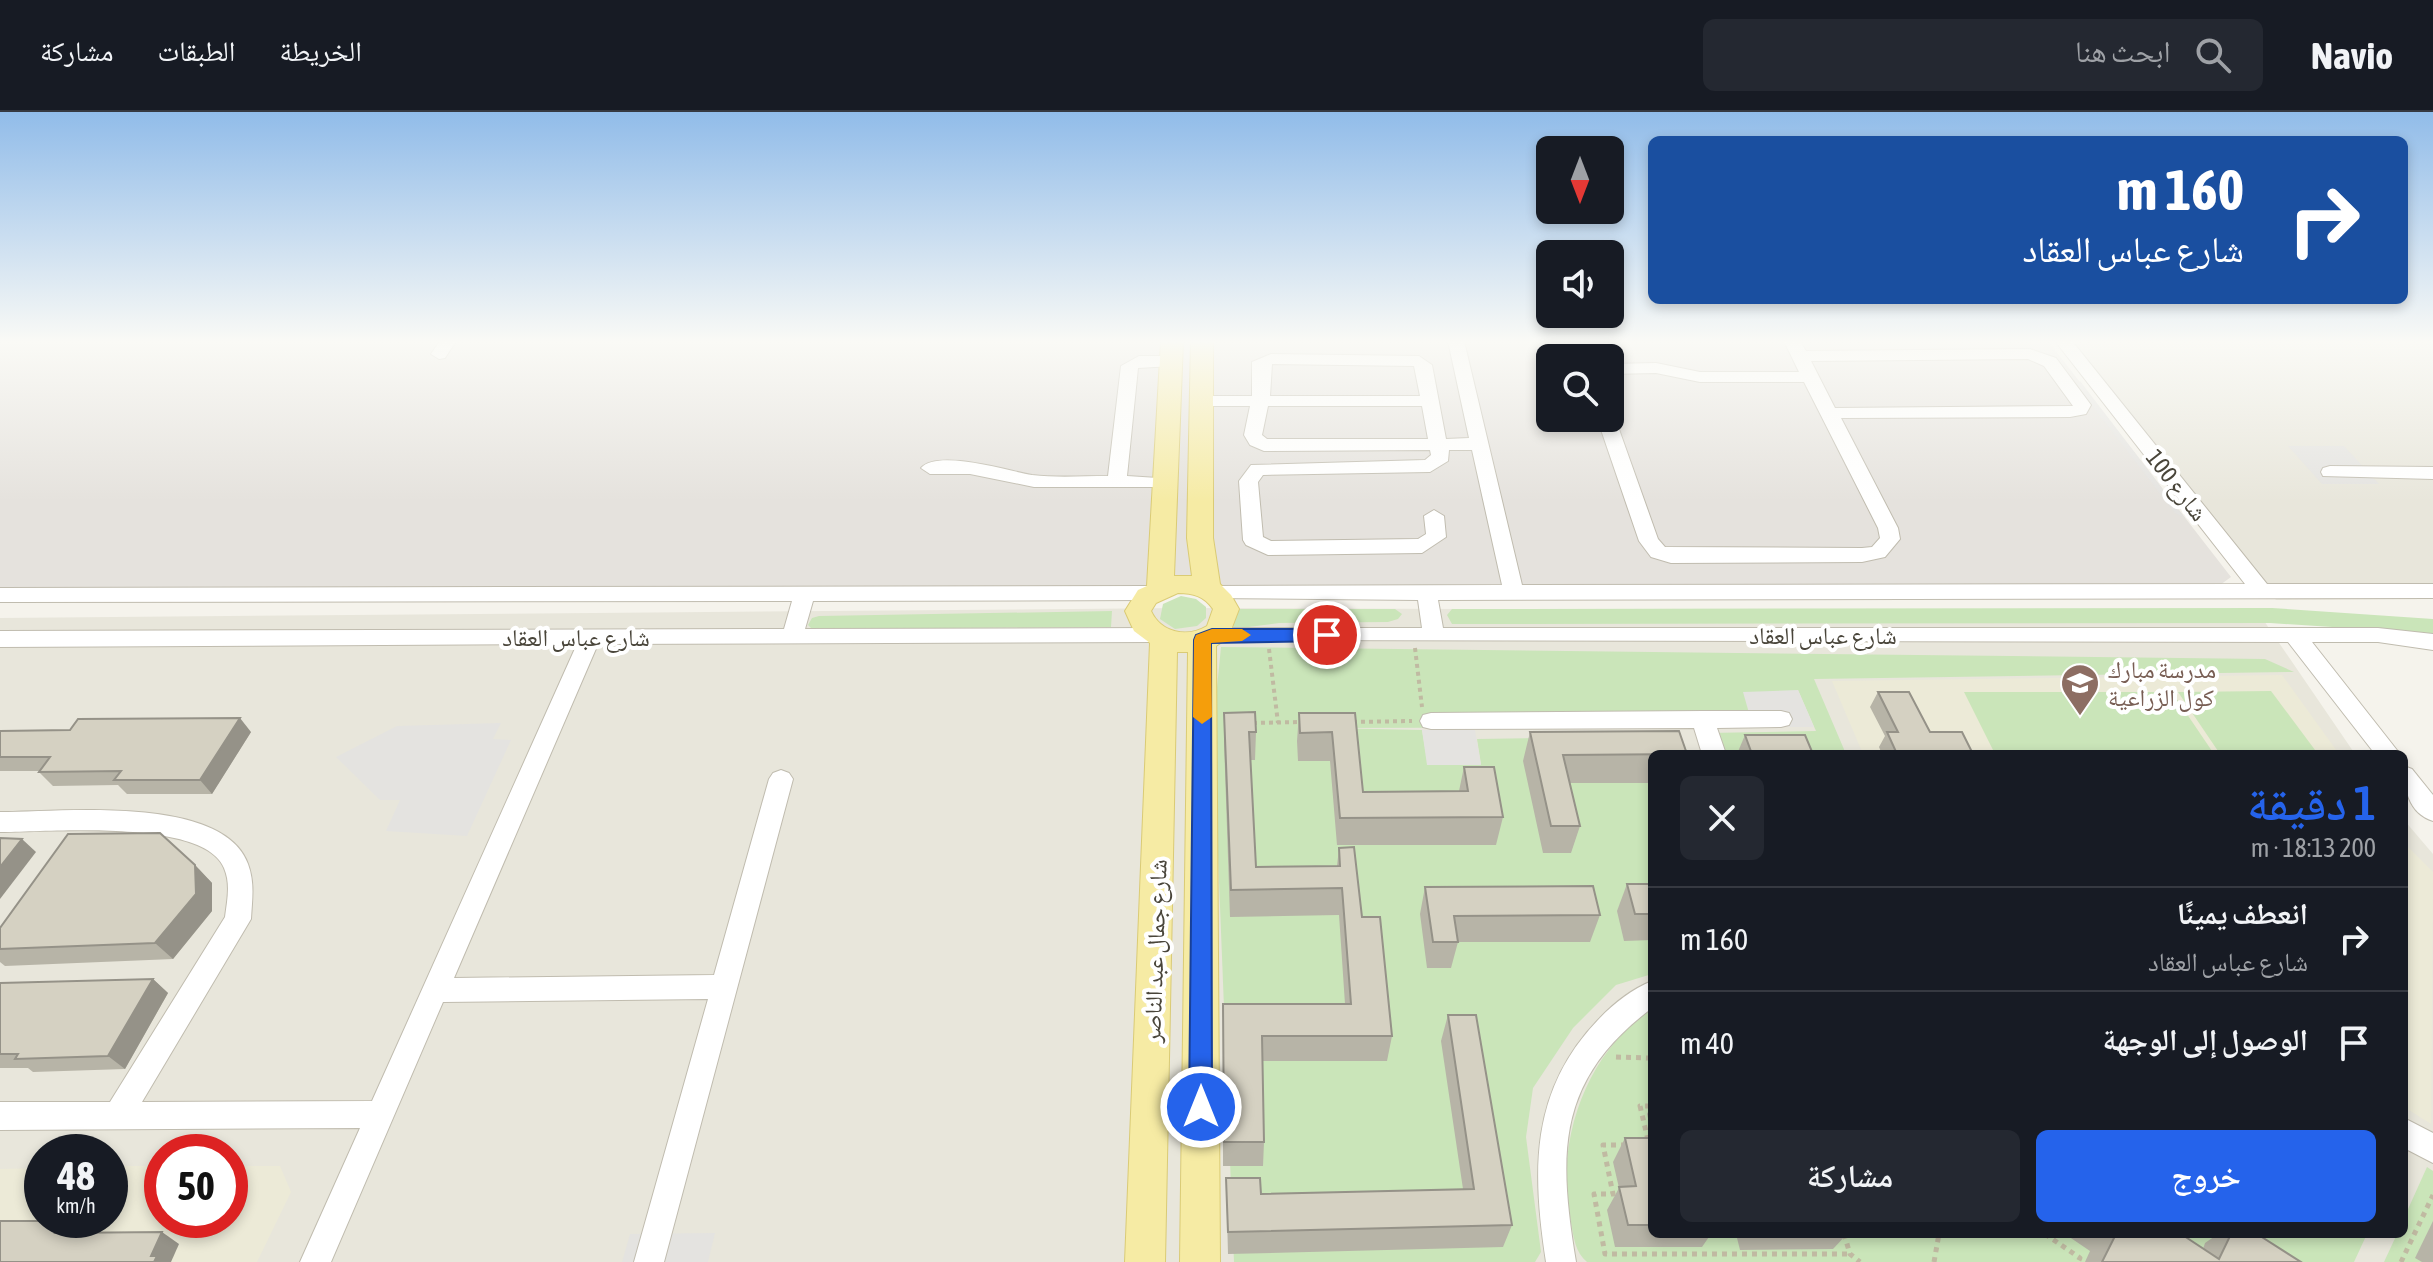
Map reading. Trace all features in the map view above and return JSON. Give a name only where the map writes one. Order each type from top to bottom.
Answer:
[{"type":"main road","points":[[1156,590],[1171,395]]},
{"type":"main road","points":[[1202,395],[1200,538],[1211,590],[1226,609],[1225,619],[1207,637],[1183,643],[1158,637],[1143,625],[1139,614],[1142,603],[1156,590],[1192,584],[1211,590]]},
{"type":"main road","points":[[1171,414],[1202,408]]},
{"type":"main road","name":"شارع جمال عبد الناصر","points":[[1145,1262],[1158,637]]},
{"type":"main road","name":"شارع جمال عبد الناصر","points":[[1200,1262],[1207,637]]},
{"type":"street","points":[[1117,483],[1127,395]]},
{"type":"street","points":[[1261,395],[1253,435],[1256,441],[1264,445],[1479,444]]},
{"type":"street","points":[[1429,395],[1439,461],[1430,466],[1264,466],[1253,472],[1248,481],[1250,535],[1258,544],[1268,548],[1422,546],[1436,537],[1434,516]]},
{"type":"street","points":[[1468,395],[1514,593]]},
{"type":"street","points":[[1611,432],[1649,541],[1658,552],[1671,556],[1862,555],[1878,552],[1890,539],[1888,528],[1820,395]]},
{"type":"street","points":[[1829,413],[2070,412],[2080,410],[2082,405],[2074,395]]},
{"type":"street","name":"شارع 100","points":[[2106,395],[2261,591]]},
{"type":"street","points":[[1202,408],[1261,401],[1430,401]]},
{"type":"street","points":[[930,468],[970,468],[1034,481],[1166,483]]},
{"type":"street","points":[[2330,472],[2433,473]]},
{"type":"street","name":"شارع عباس العقاد","points":[[0,595],[804,594],[1156,590]]},
{"type":"street","name":"شارع عباس العقاد","points":[[1211,590],[1427,593],[2392,591]]},
{"type":"street","points":[[2392,591],[2433,591]]},
{"type":"street","points":[[2392,591],[2433,601]]},
{"type":"street","points":[[1424,635],[1427,593]]},
{"type":"street","points":[[793,636],[804,594]]},
{"type":"street","points":[[2294,635],[2385,750]]},
{"type":"street","name":"شارع عباس العقاد","points":[[1207,637],[2378,635],[2433,642]]},
{"type":"street","points":[[315,1262],[591,637]]},
{"type":"street","name":"شارع عباس العقاد","points":[[0,639],[1158,637]]},
{"type":"street","points":[[1703,719],[1713,750]]},
{"type":"street","points":[[1431,721],[1781,719]]},
{"type":"street","points":[[649,1262],[781,779]]},
{"type":"street","points":[[2408,780],[2433,812]]},
{"type":"street","points":[[0,822],[165,823],[198,831],[223,845],[233,857],[242,885],[238,919],[118,1115]]},
{"type":"street","points":[[63,847],[81,822]]},
{"type":"street","points":[[435,990],[725,987]]},
{"type":"street","points":[[1561,1262],[1550,1190],[1552,1140],[1563,1095],[1582,1056],[1613,1021],[1648,996]]},
{"type":"street","points":[[0,1116],[380,1114]]},
{"type":"street","points":[[2408,1134],[2433,1149]]},
{"type":"path","points":[[1267,635],[1278,723]]},
{"type":"path","points":[[1350,722],[1423,721],[1424,635]]},
{"type":"path","points":[[1248,723],[1307,722]]},
{"type":"path","points":[[1648,1106],[1640,1106],[1648,1138]]},
{"type":"path","points":[[1648,1146],[1603,1145],[1613,1194],[1594,1194],[1605,1254],[1850,1254]]},
{"type":"path","points":[[2401,1262],[2433,1195]]},
{"type":"path","points":[[1845,1238],[1850,1254],[1860,1262]]},
{"type":"path","points":[[1934,1262],[1938,1238]]},
{"type":"path","points":[[2051,1238],[2080,1258],[2078,1262]]},
{"type":"shaded area","points":[[0,395],[1536,395],[1536,432],[1624,432],[1624,395],[2090,395],[2231,577],[2220,585],[0,588]]},
{"type":"shaded area","points":[[2084,395],[2090,395],[2185,518],[2175,513]]},
{"type":"shaded area","points":[[2114,395],[2433,395],[2433,599],[2276,600]]},
{"type":"shaded area","points":[[2288,446],[2344,446],[2379,484],[2322,484]]},
{"type":"shaded area","points":[[1182,608],[2258,612],[2352,750],[1648,750],[1648,1238],[2408,1238],[2408,825],[2433,854],[2433,1262],[0,1262],[0,618]]},
{"type":"shaded area","name":"مدرسة مبارك كول الزراعية","points":[[2282,675],[2336,750],[1861,750],[1832,681]]},
{"type":"shaded area","points":[[1798,690],[1814,727],[1753,727],[1743,692]]},
{"type":"shaded area","points":[[501,723],[493,739],[511,740],[467,836],[386,831],[400,800],[380,800],[336,757],[397,726]]},
{"type":"shaded area","points":[[1422,730],[1475,730],[1481,765],[1427,765]]},
{"type":"shaded area","points":[[2408,847],[2433,872],[2431,1124],[2408,1110]]},
{"type":"shaded area","points":[[128,1166],[144,1166],[144,1238],[248,1238],[248,1166],[280,1166],[291,1192],[257,1262],[0,1262],[0,1169],[24,1168],[24,1238],[128,1238]]},
{"type":"shaded area","points":[[715,1233],[708,1262],[622,1262],[630,1234]]},
{"type":"green space","points":[[1181,596],[1196,599],[1206,607],[1206,618],[1197,626],[1175,629],[1160,619],[1163,604]]},
{"type":"green space","points":[[2272,608],[2433,619],[2433,637],[2394,631],[2270,623],[1452,624],[1447,615],[1452,609]]},
{"type":"green space","points":[[1232,609],[1395,609],[1402,614],[1388,622],[1279,623],[1233,629],[1235,615]]},
{"type":"green space","points":[[1112,611],[1111,627],[812,629],[808,625],[812,618],[819,616]]},
{"type":"green space","points":[[1221,647],[2265,659],[2294,672],[1814,679],[1844,750],[1713,750],[1707,733],[1816,731],[1798,690],[1753,727],[1323,728],[1422,730],[1428,765],[1481,764],[1477,739],[1681,736],[1686,750],[1648,750],[1648,975],[1616,985],[1573,1028],[1533,1088],[1526,1137],[1541,1252],[1535,1262],[1234,1262],[1213,728]]},
{"type":"green space","points":[[2271,691],[2315,750],[2217,750],[2178,692]]},
{"type":"green space","points":[[1964,692],[2172,692],[2211,750],[1993,750]]},
{"type":"green space","points":[[1648,1012],[1648,1238],[2365,1238],[2354,1262],[1587,1262],[1576,1244],[1567,1193],[1571,1133],[1592,1076],[1608,1050]]},
{"type":"green space","points":[[2427,1167],[2433,1171],[2433,1262],[2384,1262],[2395,1238],[2408,1238],[2408,1209]]},
{"type":"building","points":[[1878,692],[1909,692],[1930,732],[1962,732],[1971,750],[1895,750],[1887,732],[1898,732]]},
{"type":"building","points":[[1255,712],[1256,732],[1249,732],[1256,867],[1340,866],[1339,848],[1354,847],[1362,917],[1380,917],[1392,1036],[1262,1036],[1264,1142],[1224,1142],[1223,1004],[1351,1004],[1342,888],[1231,890],[1224,713]]},
{"type":"building","points":[[1299,713],[1355,713],[1363,792],[1468,791],[1464,767],[1494,767],[1503,817],[1340,818],[1332,732],[1300,733]]},
{"type":"building","points":[[240,718],[200,780],[114,780],[121,771],[39,772],[50,757],[0,757],[0,731],[70,730],[78,719]]},
{"type":"building","points":[[1679,731],[1686,750],[1648,750],[1648,754],[1563,755],[1580,826],[1551,826],[1530,732]]},
{"type":"building","points":[[1745,735],[1805,735],[1811,750],[1751,750]]},
{"type":"building","points":[[160,833],[195,865],[196,894],[155,943],[0,949],[0,928],[68,834]]},
{"type":"building","points":[[0,838],[22,839],[0,867]]},
{"type":"building","points":[[1627,884],[1648,884],[1648,914],[1635,914]]},
{"type":"building","points":[[1593,886],[1600,915],[1454,916],[1458,942],[1433,942],[1425,887]]},
{"type":"building","points":[[153,979],[108,1056],[15,1059],[18,1054],[0,1054],[0,983]]},
{"type":"building","points":[[1448,1015],[1476,1015],[1512,1225],[1228,1232],[1226,1178],[1260,1178],[1261,1194],[1474,1189]]},
{"type":"building","points":[[1625,1138],[1648,1138],[1648,1225],[1628,1225],[1619,1187],[1636,1186]]},
{"type":"building","points":[[0,1221],[24,1221],[24,1238],[128,1238],[128,1232],[144,1232],[144,1238],[159,1238],[151,1256],[157,1256],[154,1262],[0,1262]]},
{"type":"building","points":[[2114,1238],[2187,1238],[2219,1259],[2229,1238],[2263,1238],[2301,1262],[2102,1262]]},
{"type":"slow traffic","points":[[1202,717],[1202,640],[1212,635],[1242,635]]},
{"type":"place","name":"مدرسة مبارك كول الزراعية","points":[[2080,717]]},
{"type":"route","points":[[1201,1107],[1202,640],[1212,635],[1327,635]]}]
